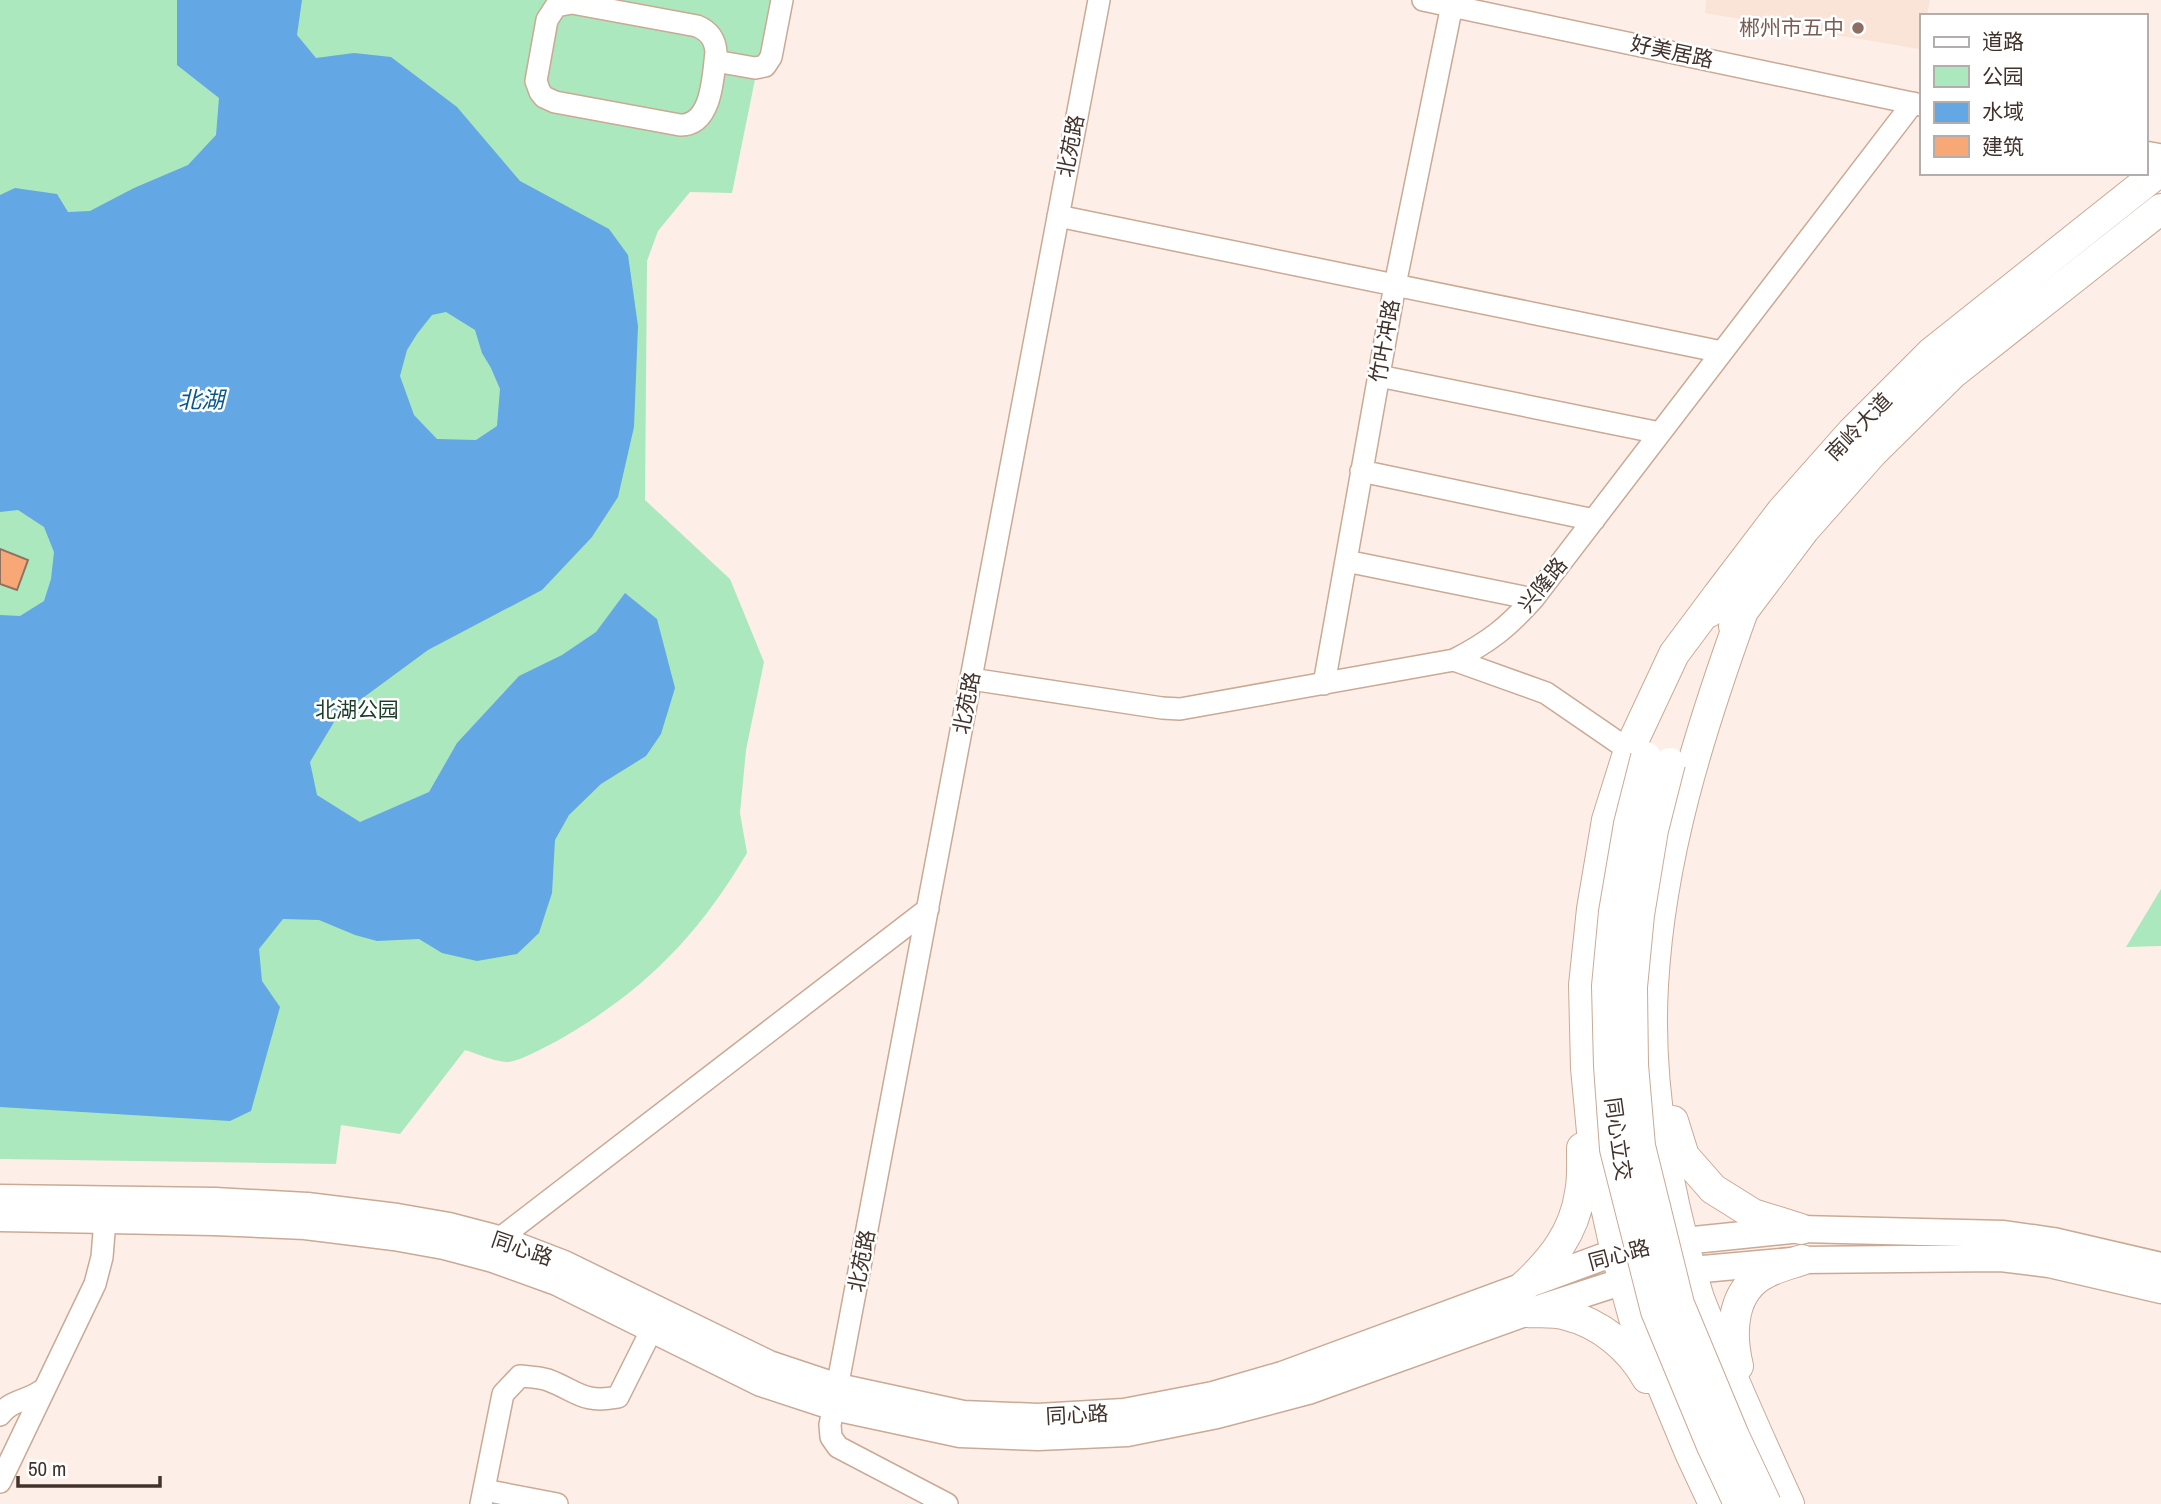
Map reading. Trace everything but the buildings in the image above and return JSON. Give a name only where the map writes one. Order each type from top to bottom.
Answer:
[{"type":"highway","name":"南岭大道","points":[[1730,603],[1791,502],[1852,432],[1931,353],[2161,170]]},
{"type":"highway","name":"南岭大道","points":[[1648,757],[1685,658],[1730,603],[1813,520],[1873,452],[1952,374],[2161,209]]},
{"type":"highway","points":[[1730,603],[1707,711],[1674,834],[1659,918],[1652,988],[1654,1064],[1661,1142],[1699,1297],[1753,1427],[1789,1504]]},
{"type":"highway","points":[[1648,757],[1607,820],[1592,909],[1584,985],[1586,1068],[1581,1192],[1572,1226],[1526,1299],[1598,1328],[1622,1345],[1643,1372],[1691,1455]]},
{"type":"highway","name":"同心立交","points":[[1648,757],[1629,824],[1614,912],[1607,986],[1615,1149],[1656,1311],[1739,1504]]},
{"type":"highway","name":"同心立交","points":[[1648,757],[1653,830],[1639,915],[1632,987],[1633,1065],[1640,1146],[1679,1304],[1734,1436],[1766,1504]]},
{"type":"highway","points":[[1654,1064],[1684,1156],[1713,1189],[1753,1214],[1801,1229]]},
{"type":"highway","points":[[1586,1068],[1594,1153],[1634,1318],[1714,1504]]},
{"type":"highway","points":[[1753,1427],[1736,1357],[1733,1328],[1736,1307],[1748,1288],[1764,1273],[1802,1260]]},
{"type":"main road","name":"同心路","points":[[0,1198],[215,1201],[307,1206],[449,1226],[499,1239],[564,1264],[836,1397]]},
{"type":"main road","name":"同心路","points":[[0,1218],[305,1226],[444,1246],[493,1259],[556,1282],[761,1383],[836,1397],[963,1414],[1038,1417],[1124,1412],[1213,1395],[1526,1299],[1692,1270],[1802,1260],[2001,1258],[2049,1264],[2161,1290]]},
{"type":"main road","name":"同心路","points":[[1526,1299],[1616,1252],[1684,1241],[1801,1229],[2004,1234],[2053,1241],[2161,1266]]},
{"type":"street","points":[[715,61],[755,68],[765,66],[771,57],[782,0]]},
{"type":"street","name":"北苑路","points":[[947,1504],[838,1447],[831,1437],[830,1426],[1099,0]]},
{"type":"street","name":"好美居路","points":[[1423,0],[1452,3],[1917,104]]},
{"type":"street","points":[[572,3],[622,6],[697,26],[709,33],[715,46],[715,61],[704,112],[696,121],[685,125],[555,102],[540,92],[536,81],[547,20],[552,10],[561,4],[572,3]]},
{"type":"street","name":"竹叶冲路","points":[[1324,684],[1395,285],[1452,3]]},
{"type":"street","name":"兴隆路","points":[[971,679],[1180,709],[1454,660],[1477,648],[1499,634],[1533,599],[1917,104]]},
{"type":"street","points":[[1058,216],[1722,352]]},
{"type":"street","points":[[1379,376],[1660,433]]},
{"type":"street","points":[[1361,471],[1594,520]]},
{"type":"street","points":[[1346,561],[1533,599]]},
{"type":"street","points":[[1454,660],[1546,693],[1648,757]]},
{"type":"street","points":[[499,1239],[928,909]]},
{"type":"street","points":[[2,1475],[95,1284],[102,1257],[105,1220]]},
{"type":"street","points":[[557,1504],[483,1497],[503,1394],[520,1376],[546,1379],[575,1394],[599,1400],[618,1396],[652,1329]]},
{"type":"street","points":[[0,1415],[9,1405],[32,1397],[45,1388]]},
{"type":"shaded area","name":"郴州市五中","points":[[1706,0],[1930,0],[1927,14],[1920,14],[1919,49],[1705,13]]},
{"type":"green space","name":"北湖","points":[[0,0],[771,0],[732,193],[690,192],[658,231],[647,261],[645,500],[730,579],[764,662],[746,750],[740,813],[747,853],[708,912],[687,937],[640,984],[614,1004],[555,1042],[511,1062],[491,1059],[465,1050],[400,1134],[341,1125],[336,1164],[0,1159]]},
{"type":"green space","points":[[2161,889],[2161,946],[2126,947]]},
{"type":"water","name":"北湖","points":[[177,0],[302,0],[297,35],[316,58],[354,53],[391,57],[457,107],[520,181],[609,229],[628,255],[638,326],[634,427],[618,497],[592,537],[542,590],[428,650],[337,717],[310,762],[317,795],[360,822],[429,792],[457,743],[519,676],[562,655],[596,632],[625,593],[657,619],[675,688],[661,734],[646,756],[601,784],[569,815],[555,840],[552,893],[539,933],[517,954],[477,961],[442,953],[419,939],[377,941],[319,920],[283,919],[259,949],[262,981],[280,1007],[251,1111],[230,1121],[0,1107],[0,615],[20,616],[44,601],[51,579],[54,552],[44,527],[18,510],[0,512],[0,195],[15,188],[57,194],[68,212],[90,211],[134,188],[188,165],[216,135],[219,98],[177,65]],"holes":[[[446,312],[475,330],[482,353],[500,389],[497,426],[476,440],[437,439],[414,415],[400,376],[407,350],[432,315]]]},
{"type":"place","name":"郴州市五中","points":[[1858,28]]},
{"type":"park label","name":"北湖公园","points":[[357,710]]}]
